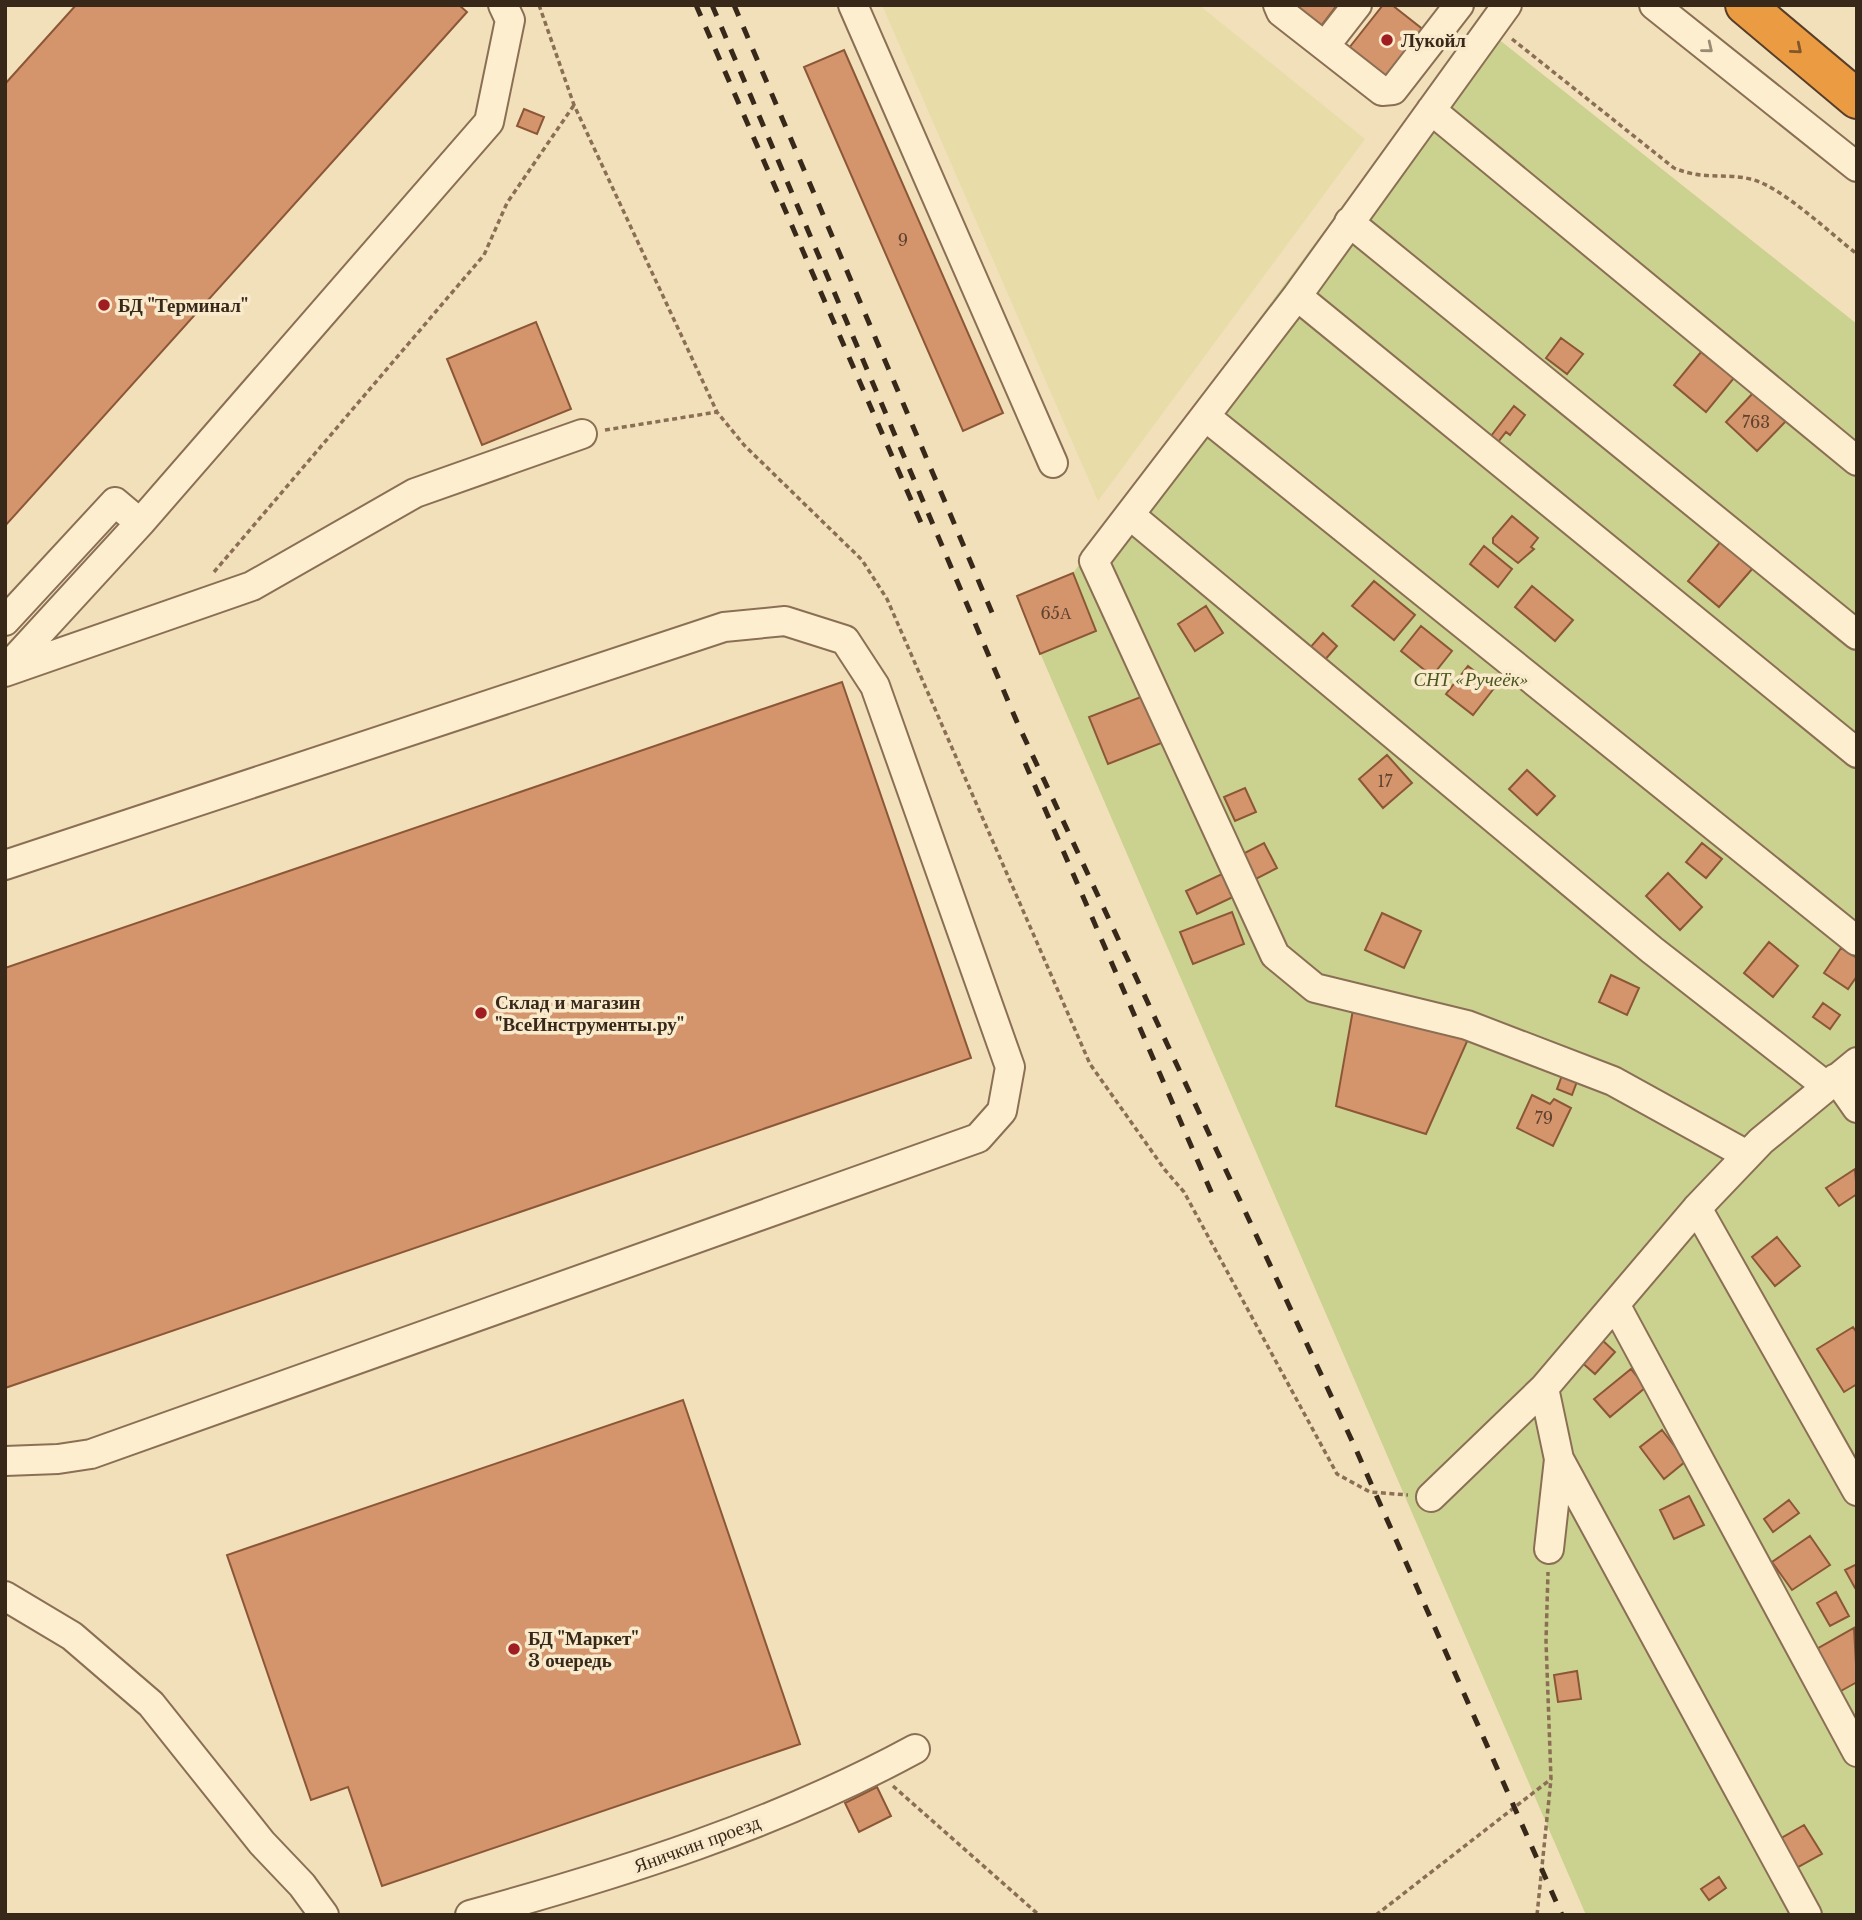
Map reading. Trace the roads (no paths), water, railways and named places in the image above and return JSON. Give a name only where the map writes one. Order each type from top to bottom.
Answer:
[{"type":"highway","points":[[1745,5],[1857,99]]},
{"type":"street","points":[[5,671],[140,523],[489,122],[510,20],[503,5]]},
{"type":"street","points":[[853,5],[1053,463]]},
{"type":"street","points":[[1278,5],[1281,12],[1381,91],[1393,90],[1459,5]]},
{"type":"street","points":[[1325,46],[1357,5]]},
{"type":"street","points":[[1654,5],[1857,167]]},
{"type":"street","points":[[1500,15],[1297,296],[1094,561],[1275,955],[1315,988],[1467,1025],[1614,1081],[1747,1155]]},
{"type":"street","points":[[1431,110],[1857,461]]},
{"type":"street","points":[[1349,222],[1857,635]]},
{"type":"street","points":[[1297,296],[1857,752]]},
{"type":"street","points":[[1206,416],[1857,941]]},
{"type":"street","points":[[5,671],[252,586],[415,493],[582,433]]},
{"type":"street","points":[[5,621],[114,502],[140,523]]},
{"type":"street","points":[[1130,515],[1642,942],[1839,1075],[1857,1108]]},
{"type":"street","points":[[5,864],[724,626],[785,621],[845,640],[875,686],[1010,1067],[1002,1111],[978,1138],[90,1454],[58,1459],[5,1461]]},
{"type":"street","points":[[1431,1497],[1544,1388],[1697,1209],[1747,1155],[1839,1075]]},
{"type":"street","points":[[1697,1209],[1857,1491]]},
{"type":"street","points":[[1616,1306],[1857,1752]]},
{"type":"street","points":[[1544,1388],[1559,1459],[1807,1915]]},
{"type":"street","points":[[1549,1549],[1559,1459]]},
{"type":"street","points":[[5,1596],[72,1636],[151,1704],[262,1843],[302,1885],[324,1915]]},
{"type":"street","name":"Яничкин проезд","points":[[470,1915],[595,1881],[703,1843],[794,1808],[876,1771],[915,1749]]},
{"type":"railway","points":[[696,5],[925,532]]},
{"type":"railway","points":[[712,5],[1017,722],[1354,1445],[1562,1915]]},
{"type":"railway","points":[[734,5],[996,622]]},
{"type":"railway","points":[[1025,763],[1212,1194]]},
{"type":"place","name":"Лукойл","points":[[1387,40]]},
{"type":"place","name":"БД \"Терминал\"","points":[[104,305]]},
{"type":"place","name":"Склад и магазин \"ВсеИнструменты.ру\"","points":[[481,1013]]},
{"type":"place","name":"БД \"Маркет\" 3 очередь","points":[[514,1649]]},
{"type":"park label","name":"СНТ «Ручеёк»","points":[[1471,679]]}]
